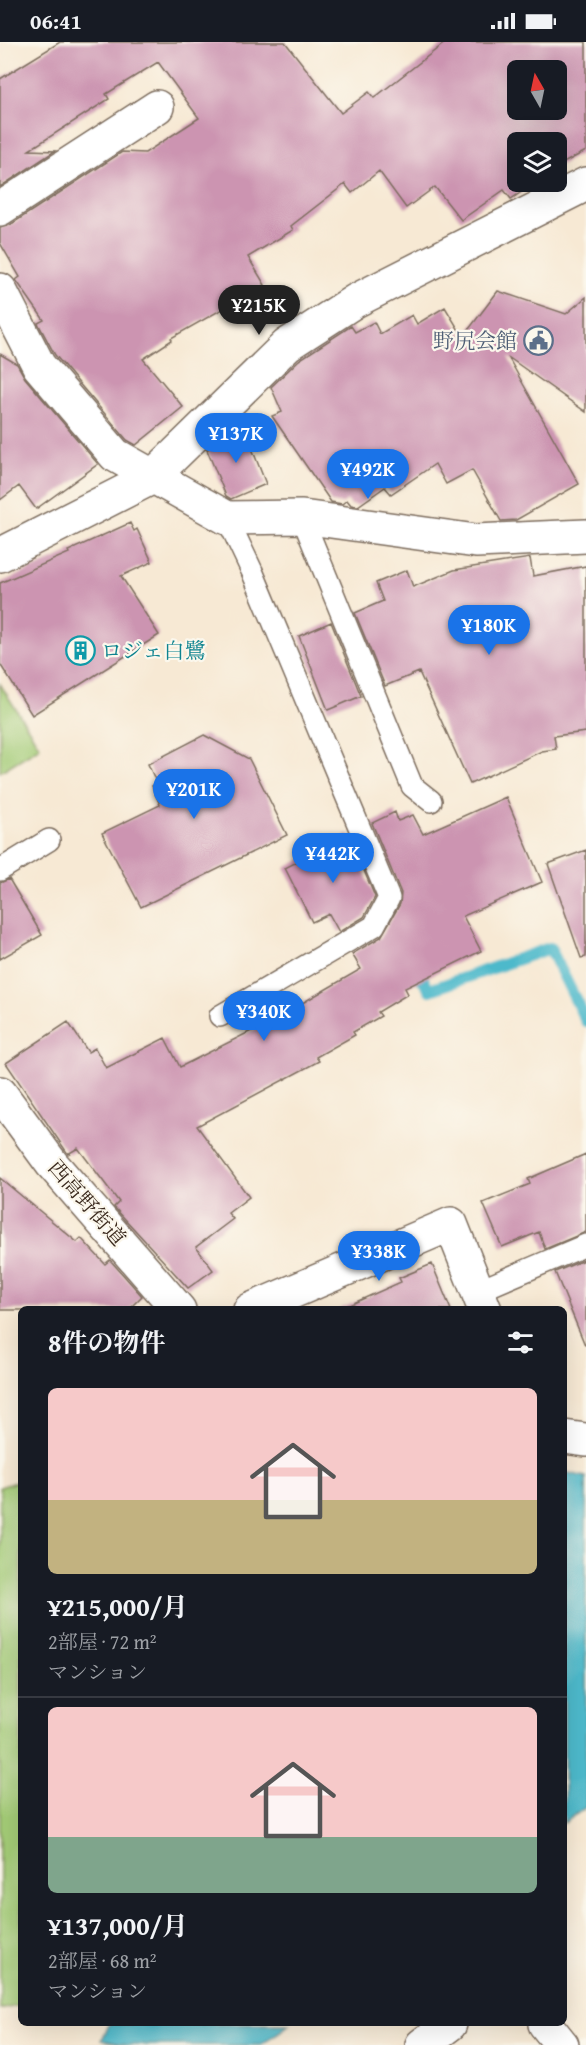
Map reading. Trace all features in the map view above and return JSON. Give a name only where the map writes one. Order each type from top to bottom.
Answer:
[{"type":"street","points":[[0,209],[157,107]]},
{"type":"street","points":[[0,555],[151,478],[287,345],[355,301],[586,184]]},
{"type":"street","points":[[0,290],[39,366],[115,455],[151,478],[227,518],[302,517],[476,541],[586,536]]},
{"type":"street","name":"西高野街道","points":[[0,1093],[52,1164],[176,1306]]},
{"type":"street","points":[[259,1306],[451,1224],[482,1300]]},
{"type":"street","points":[[567,1437],[586,1440]]},
{"type":"street","points":[[422,2045],[447,2026]]},
{"type":"street","points":[[547,2026],[562,2045]]},
{"type":"lane","points":[[302,517],[412,786],[431,801]]},
{"type":"lane","points":[[220,1016],[374,926],[388,897],[227,518]]},
{"type":"lane","points":[[0,870],[49,840]]},
{"type":"lane","points":[[482,1300],[586,1245]]},
{"type":"green space","points":[[0,684],[40,747],[0,772]]},
{"type":"green space","points":[[18,1481],[18,2006],[0,2010],[0,1487]]},
{"type":"water","points":[[567,1473],[586,1477],[586,1807],[567,1821]]},
{"type":"water","points":[[108,2026],[287,2026],[261,2045],[128,2045],[102,2040]]},
{"type":"building","points":[[60,42],[285,42],[341,113],[369,92],[374,98],[446,42],[586,42],[586,151],[567,161],[567,132],[507,132],[507,192],[521,192],[511,199],[504,190],[461,220],[435,187],[406,208],[379,171],[352,193],[345,184],[291,226],[293,230],[248,257],[265,285],[171,338],[172,340],[143,359],[183,407],[136,445],[127,440],[55,355],[38,323],[44,320],[16,280],[20,277],[0,243],[0,228],[10,225],[122,152],[145,153],[199,118],[158,62],[106,94],[109,99],[29,150],[55,151],[0,187],[0,79]]},
{"type":"building","points":[[498,291],[566,314],[586,297],[586,412],[508,357],[579,484],[516,520],[501,521],[472,470],[446,484],[435,464],[391,494],[385,487],[358,506],[351,505],[347,500],[342,504],[331,502],[272,416],[282,412],[271,387],[299,360],[351,326],[355,332],[374,322],[380,334],[412,315],[417,324],[445,307],[463,337]]},
{"type":"building","points":[[0,354],[17,364],[25,378],[98,464],[36,509],[19,486],[0,500]]},
{"type":"building","points":[[244,428],[266,484],[231,499],[226,496],[207,450],[218,438]]},
{"type":"building","points":[[130,523],[134,531],[137,529],[152,562],[121,576],[159,635],[32,715],[0,664],[0,583]]},
{"type":"building","points":[[530,558],[533,576],[586,566],[586,732],[554,736],[556,749],[542,751],[470,784],[419,672],[385,686],[355,613],[383,601],[376,583],[407,570],[413,587],[454,570]]},
{"type":"building","points":[[331,622],[361,696],[328,710],[299,636]]},
{"type":"building","points":[[204,735],[249,759],[287,835],[141,907],[102,833],[160,805],[152,786],[157,784],[148,764]]},
{"type":"building","points":[[506,797],[542,882],[463,916],[481,951],[405,988],[408,994],[378,1012],[381,1016],[353,1032],[355,1035],[316,1057],[319,1061],[197,1126],[249,1197],[228,1213],[233,1219],[196,1247],[213,1270],[188,1288],[114,1207],[119,1202],[78,1148],[68,1154],[6,1063],[68,1022],[88,1052],[95,1048],[106,1068],[165,1038],[180,1067],[273,1020],[361,969],[352,954],[381,937],[400,904],[401,893],[372,823],[395,812],[398,821],[413,815],[423,834]]},
{"type":"building","points":[[349,835],[375,897],[364,917],[339,932],[329,914],[312,922],[285,868]]},
{"type":"building","points":[[586,850],[586,957],[581,958],[548,864]]},
{"type":"building","points":[[9,879],[42,935],[0,959],[0,883]]},
{"type":"building","points":[[586,1154],[586,1232],[545,1249],[539,1232],[502,1247],[483,1203],[530,1184],[528,1179]]},
{"type":"building","points":[[0,1178],[77,1242],[81,1238],[105,1264],[110,1260],[142,1296],[132,1306],[18,1306],[18,1310],[0,1310]]},
{"type":"building","points":[[586,1259],[586,1345],[585,1345],[555,1272]]},
{"type":"building","points":[[432,1264],[449,1306],[347,1306],[401,1282],[399,1278]]},
{"type":"waterway","points":[[414,967],[430,990],[550,948],[586,1021]]},
{"type":"place","name":"野尻会館","points":[[538,341]]},
{"type":"place","name":"ロジェ白鷺","points":[[80,651]]}]
